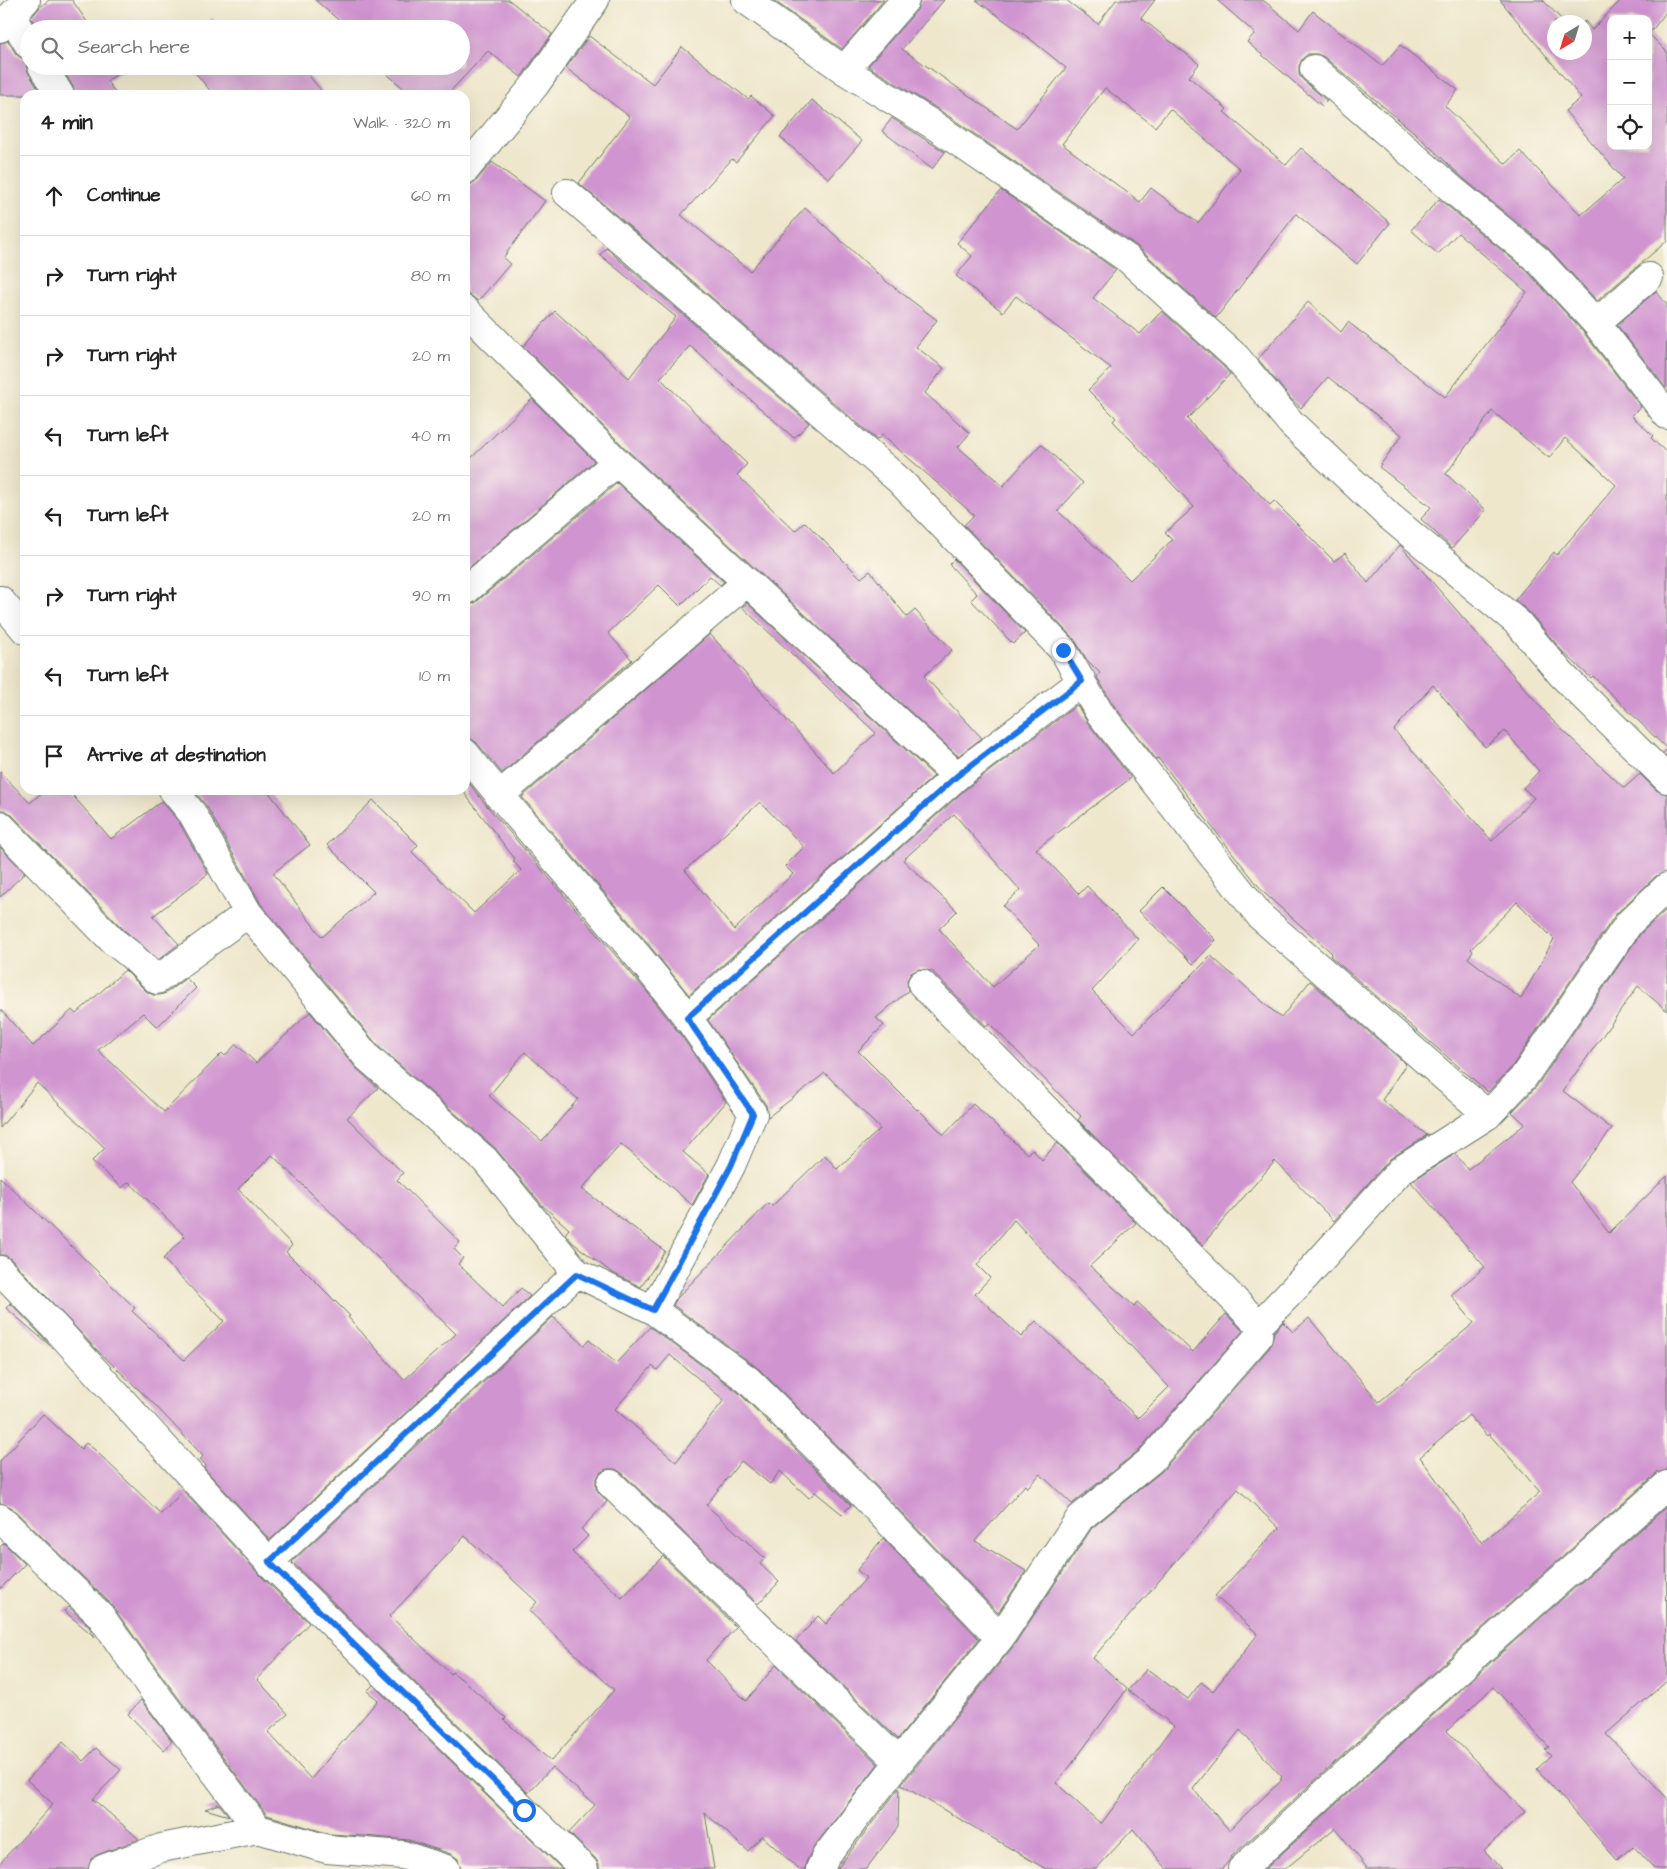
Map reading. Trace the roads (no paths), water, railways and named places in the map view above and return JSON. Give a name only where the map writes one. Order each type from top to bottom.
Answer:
[{"type":"street","points":[[470,164],[535,85],[595,0]]},
{"type":"street","points":[[746,0],[844,70],[936,126],[1128,259],[1236,357],[1291,423],[1389,516],[1518,624],[1562,675],[1667,779]]},
{"type":"street","points":[[844,70],[905,0]]},
{"type":"street","points":[[12,15],[20,29]]},
{"type":"street","points":[[1314,69],[1462,189],[1538,260],[1596,323],[1667,415]]},
{"type":"street","points":[[48,75],[57,90]]},
{"type":"street","points":[[567,193],[900,481],[1063,650],[1099,712],[1261,917],[1488,1115]]},
{"type":"street","points":[[1596,323],[1649,277]]},
{"type":"street","points":[[470,315],[617,462],[957,776]]},
{"type":"street","points":[[470,587],[617,462]]},
{"type":"street","points":[[499,796],[747,582]]},
{"type":"street","points":[[0,600],[20,624]]},
{"type":"street","points":[[687,1018],[957,776],[1082,681]]},
{"type":"street","points":[[470,760],[616,931],[687,1018],[753,1114],[731,1166],[653,1310]]},
{"type":"street","points":[[177,795],[192,813],[248,913],[368,1058],[485,1160],[577,1274],[653,1310],[748,1380],[843,1474],[1000,1638]]},
{"type":"street","points":[[0,825],[113,941],[157,980],[248,913]]},
{"type":"street","points":[[820,1869],[826,1856],[899,1762],[1000,1638],[1080,1518],[1150,1461],[1258,1337],[1259,1325],[1306,1276],[1401,1170],[1488,1115],[1523,1078],[1628,923],[1667,887]]},
{"type":"street","points":[[922,984],[1259,1325]]},
{"type":"street","points":[[0,1270],[54,1326],[269,1562],[584,1869]]},
{"type":"street","points":[[269,1562],[577,1274]]},
{"type":"street","points":[[611,1484],[899,1762]]},
{"type":"street","points":[[1242,1869],[1481,1650],[1667,1485]]},
{"type":"street","points":[[0,1518],[100,1615],[152,1689],[258,1829]]},
{"type":"street","points":[[103,1869],[161,1848],[258,1829],[327,1849],[403,1854],[446,1869]]}]
